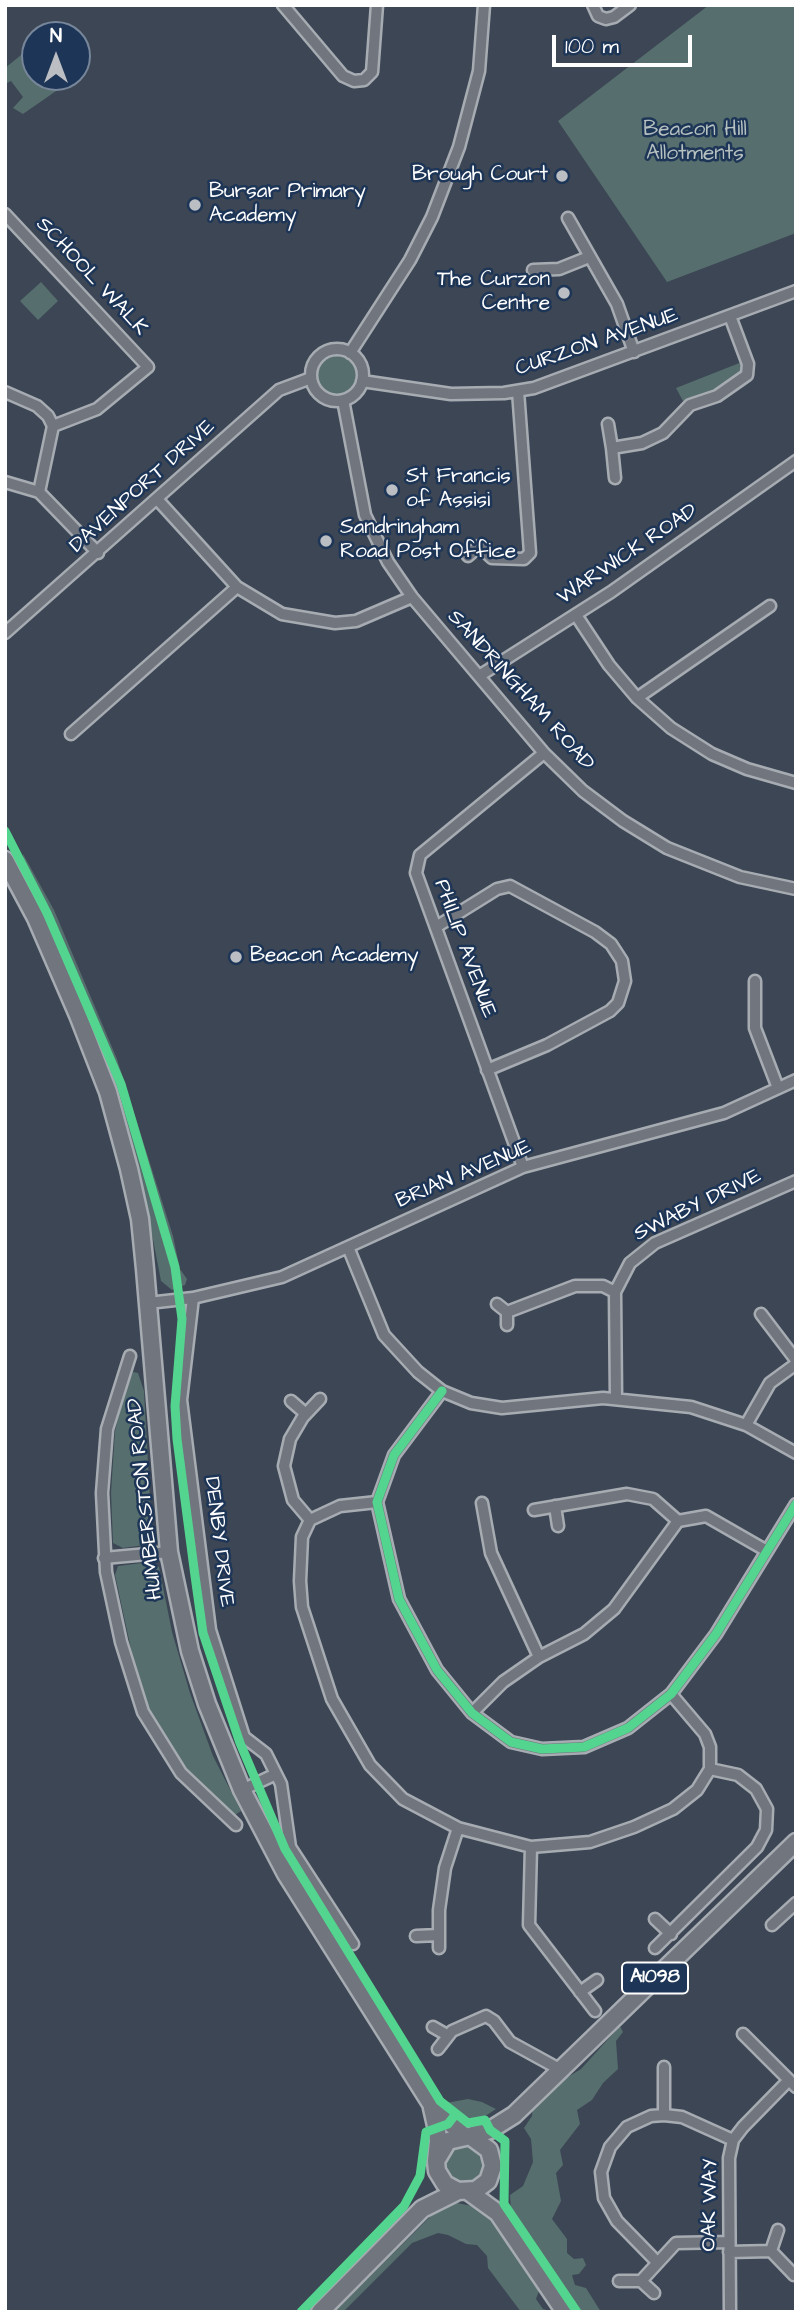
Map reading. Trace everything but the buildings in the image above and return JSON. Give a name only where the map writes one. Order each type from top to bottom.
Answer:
[{"type":"main road","name":"HUMBERSTON ROAD","points":[[5,860],[36,918],[108,1092],[140,1219],[169,1552],[190,1651],[207,1704],[242,1790],[286,1874],[440,2116],[466,2136]]},
{"type":"main road","name":"A1098","points":[[466,2136],[490,2130],[514,2115],[796,1842]]},
{"type":"main road","name":"HUMBERSTON ROAD","points":[[427,2097],[437,2130],[437,2166]]},
{"type":"main road","name":"A1098","points":[[493,2157],[499,2138],[514,2115]]},
{"type":"main road","points":[[413,2218],[428,2196],[442,2146],[466,2136],[484,2143],[493,2157],[491,2175],[495,2199],[505,2222]]},
{"type":"main road","points":[[437,2166],[445,2184],[489,2205],[505,2222],[565,2312]]},
{"type":"main road","points":[[320,2312],[413,2218],[433,2202],[482,2186],[491,2175]]},
{"type":"street","points":[[283,5],[344,76],[354,81],[365,80],[372,72],[377,5]]},
{"type":"street","points":[[350,353],[410,260],[432,217],[459,147],[478,71],[484,5]]},
{"type":"street","points":[[593,5],[598,16],[606,19],[614,17],[631,5]]},
{"type":"street","name":"SCHOOL WALK","points":[[5,215],[148,367],[97,409],[53,426]]},
{"type":"street","points":[[568,218],[617,304],[634,352]]},
{"type":"street","points":[[533,270],[559,270],[589,257]]},
{"type":"street","name":"CURZON AVENUE","points":[[362,381],[413,391],[451,394],[518,391],[554,382],[796,291]]},
{"type":"street","points":[[612,448],[654,438],[671,426],[690,405],[718,396],[747,375],[748,364],[730,316]]},
{"type":"street","points":[[334,349],[350,353],[361,365],[362,381],[355,393],[343,400],[334,401],[318,394],[311,378],[311,370],[319,356],[334,349]]},
{"type":"street","name":"DAVENPORT DRIVE","points":[[5,633],[279,390],[311,378]]},
{"type":"street","points":[[468,556],[479,546],[492,558],[524,559],[530,553],[518,391]]},
{"type":"street","points":[[5,392],[37,406],[48,416],[53,426],[39,492]]},
{"type":"street","name":"SANDRINGHAM ROAD","points":[[343,400],[365,515],[388,562],[412,597],[544,753],[583,791],[623,821],[667,848],[740,877],[796,889]]},
{"type":"street","points":[[608,424],[615,478]]},
{"type":"street","name":"WARWICK ROAD","points":[[479,676],[576,615],[796,461]]},
{"type":"street","points":[[5,482],[39,492],[97,553]]},
{"type":"street","points":[[157,499],[237,587],[282,614],[335,623],[377,614],[412,597]]},
{"type":"street","points":[[71,734],[237,587]]},
{"type":"street","points":[[637,698],[770,606]]},
{"type":"street","points":[[576,615],[609,665],[637,698],[671,728],[712,754],[747,769],[796,783]]},
{"type":"street","name":"PHILIP AVENUE","points":[[523,1167],[416,873],[420,855],[544,753]]},
{"type":"street","points":[[436,927],[497,889],[510,886],[595,932],[611,944],[622,961],[625,981],[618,1003],[611,1011],[547,1045],[487,1070]]},
{"type":"street","points":[[755,981],[755,1028],[778,1088]]},
{"type":"street","name":"BRIAN AVENUE","points":[[148,1303],[193,1298],[282,1277],[523,1167],[724,1113],[796,1080]]},
{"type":"street","name":"SWABY DRIVE","points":[[615,1292],[621,1276],[641,1251],[796,1181]]},
{"type":"street","points":[[348,1247],[383,1335],[418,1372],[442,1391],[471,1403],[502,1408],[616,1398],[691,1407],[746,1425],[796,1453]]},
{"type":"street","points":[[507,1312],[575,1286],[603,1286],[615,1292],[616,1398]]},
{"type":"street","name":"DENBY DRIVE","points":[[193,1298],[181,1400],[210,1630],[235,1718],[244,1737],[266,1754],[281,1784],[290,1847],[353,1944]]},
{"type":"street","points":[[497,1304],[507,1312]]},
{"type":"street","points":[[507,1312],[507,1325]]},
{"type":"street","points":[[746,1425],[770,1383],[796,1362],[761,1314]]},
{"type":"street","points":[[130,1356],[107,1429],[102,1493],[104,1558],[121,1642],[143,1712],[181,1773],[236,1825]]},
{"type":"street","points":[[442,1391],[394,1455],[377,1502],[400,1599],[438,1670],[472,1713],[511,1742],[562,1749],[584,1747],[636,1723],[671,1694],[716,1634],[796,1504]]},
{"type":"street","points":[[310,1520],[293,1500],[284,1466],[290,1439],[306,1414],[320,1399]]},
{"type":"street","points":[[291,1401],[306,1414]]},
{"type":"street","points":[[534,1510],[627,1494],[653,1499],[678,1521]]},
{"type":"street","points":[[377,1502],[340,1506],[310,1520],[302,1537],[299,1555],[302,1607],[332,1699],[370,1765],[387,1785],[421,1810],[458,1828],[531,1847],[590,1842],[634,1827],[673,1809],[697,1790],[710,1769],[710,1747],[705,1734],[671,1694]]},
{"type":"street","points":[[482,1503],[491,1553],[539,1657]]},
{"type":"street","points":[[555,1506],[558,1525]]},
{"type":"street","points":[[472,1713],[503,1682],[539,1657],[584,1634],[614,1609],[678,1521],[706,1516],[767,1551]]},
{"type":"street","points":[[104,1558],[169,1552]]},
{"type":"street","points":[[656,1948],[757,1847],[765,1830],[766,1809],[756,1788],[738,1775],[710,1769]]},
{"type":"street","points":[[242,1790],[276,1774]]},
{"type":"street","points":[[439,1948],[445,1868],[458,1828]]},
{"type":"street","points":[[531,1847],[528,1925],[595,2011]]},
{"type":"street","points":[[772,1925],[796,1903]]},
{"type":"street","points":[[656,1919],[671,1934]]},
{"type":"street","points":[[416,1937],[439,1935]]},
{"type":"street","points":[[580,1993],[597,1980]]},
{"type":"street","points":[[438,2049],[447,2035],[476,2018],[490,2018],[510,2042],[561,2070]]},
{"type":"street","points":[[433,2026],[447,2035]]},
{"type":"street","name":"OAK WAY","points":[[730,2312],[727,2175],[733,2140],[792,2083],[743,2034]]},
{"type":"street","points":[[664,2067],[664,2115]]},
{"type":"street","points":[[657,2262],[609,2211],[604,2198],[601,2172],[610,2147],[627,2127],[651,2116],[664,2115],[682,2117],[733,2140]]},
{"type":"street","points":[[771,2251],[778,2230]]},
{"type":"street","points":[[641,2281],[676,2244],[771,2251],[794,2275]]},
{"type":"street","points":[[619,2281],[641,2281],[654,2293]]},
{"type":"green space","name":"Beacon Hill Allotments","points":[[709,5],[796,5],[796,233],[667,282],[558,121]]},
{"type":"green space","points":[[21,55],[21,91],[56,91],[23,114],[13,108],[23,97],[11,81],[5,84],[5,68]]},
{"type":"green space","points":[[41,282],[58,301],[38,320],[20,301]]},
{"type":"green space","points":[[337,356],[350,362],[356,375],[350,388],[337,394],[324,388],[318,375],[324,362]]},
{"type":"green space","points":[[742,362],[745,369],[722,387],[683,401],[676,388]]},
{"type":"green space","points":[[23,854],[54,910],[117,1059],[173,1236],[180,1269],[187,1279],[185,1285],[172,1290],[161,1281],[144,1193],[107,1062],[109,1049],[87,996],[76,989],[25,878]]},
{"type":"green space","points":[[133,1372],[138,1373],[144,1391],[152,1535],[145,1545],[123,1548],[113,1543],[111,1493],[115,1431],[123,1397]]},
{"type":"green space","points":[[150,1562],[159,1567],[172,1632],[213,1756],[241,1811],[235,1815],[182,1766],[142,1700],[115,1575],[118,1566]]},
{"type":"green space","points":[[620,2026],[623,2032],[616,2041],[618,2069],[603,2083],[592,2100],[577,2110],[580,2124],[560,2150],[563,2165],[556,2173],[561,2201],[552,2219],[567,2239],[567,2253],[574,2259],[583,2258],[586,2265],[579,2274],[572,2275],[575,2285],[586,2288],[601,2312],[582,2312],[511,2212],[510,2195],[523,2186],[533,2162],[531,2139],[524,2128],[532,2116],[533,2105],[553,2086],[581,2069]]},
{"type":"green space","points":[[468,2099],[496,2109],[478,2121],[469,2121],[446,2103]]},
{"type":"green space","points":[[464,2144],[472,2145],[478,2150],[483,2156],[483,2172],[478,2178],[472,2183],[464,2184],[456,2183],[450,2178],[445,2172],[444,2164],[445,2156],[450,2150],[456,2145]]},
{"type":"green space","points":[[457,2203],[477,2207],[486,2214],[539,2291],[536,2299],[543,2309],[553,2312],[521,2312],[488,2268],[487,2256],[477,2245],[466,2244],[438,2233],[412,2243],[343,2312],[334,2312],[437,2210]]},
{"type":"cycle path","points":[[5,831],[47,913],[121,1084],[175,1267],[182,1319],[175,1406],[177,1439],[195,1576],[203,1633],[240,1743],[285,1849],[440,2101],[468,2123],[485,2120],[490,2130],[505,2141],[504,2204],[577,2312]]},
{"type":"cycle path","points":[[442,1391],[394,1455],[377,1502],[399,1599],[437,1670],[472,1713],[511,1742],[542,1749],[584,1747],[628,1728],[671,1694],[716,1634],[796,1504]]},
{"type":"cycle path","points":[[301,2312],[404,2206],[420,2176],[426,2132],[448,2124],[455,2115]]},
{"type":"place","name":"Brough Court","points":[[562,176]]},
{"type":"place","name":"Bursar Primary Academy","points":[[195,205]]},
{"type":"place","name":"The Curzon Centre","points":[[564,293]]},
{"type":"place","name":"St Francis of Assisi","points":[[392,490]]},
{"type":"place","name":"Sandringham Road Post Office","points":[[326,541]]},
{"type":"place","name":"Beacon Academy","points":[[236,957]]}]
